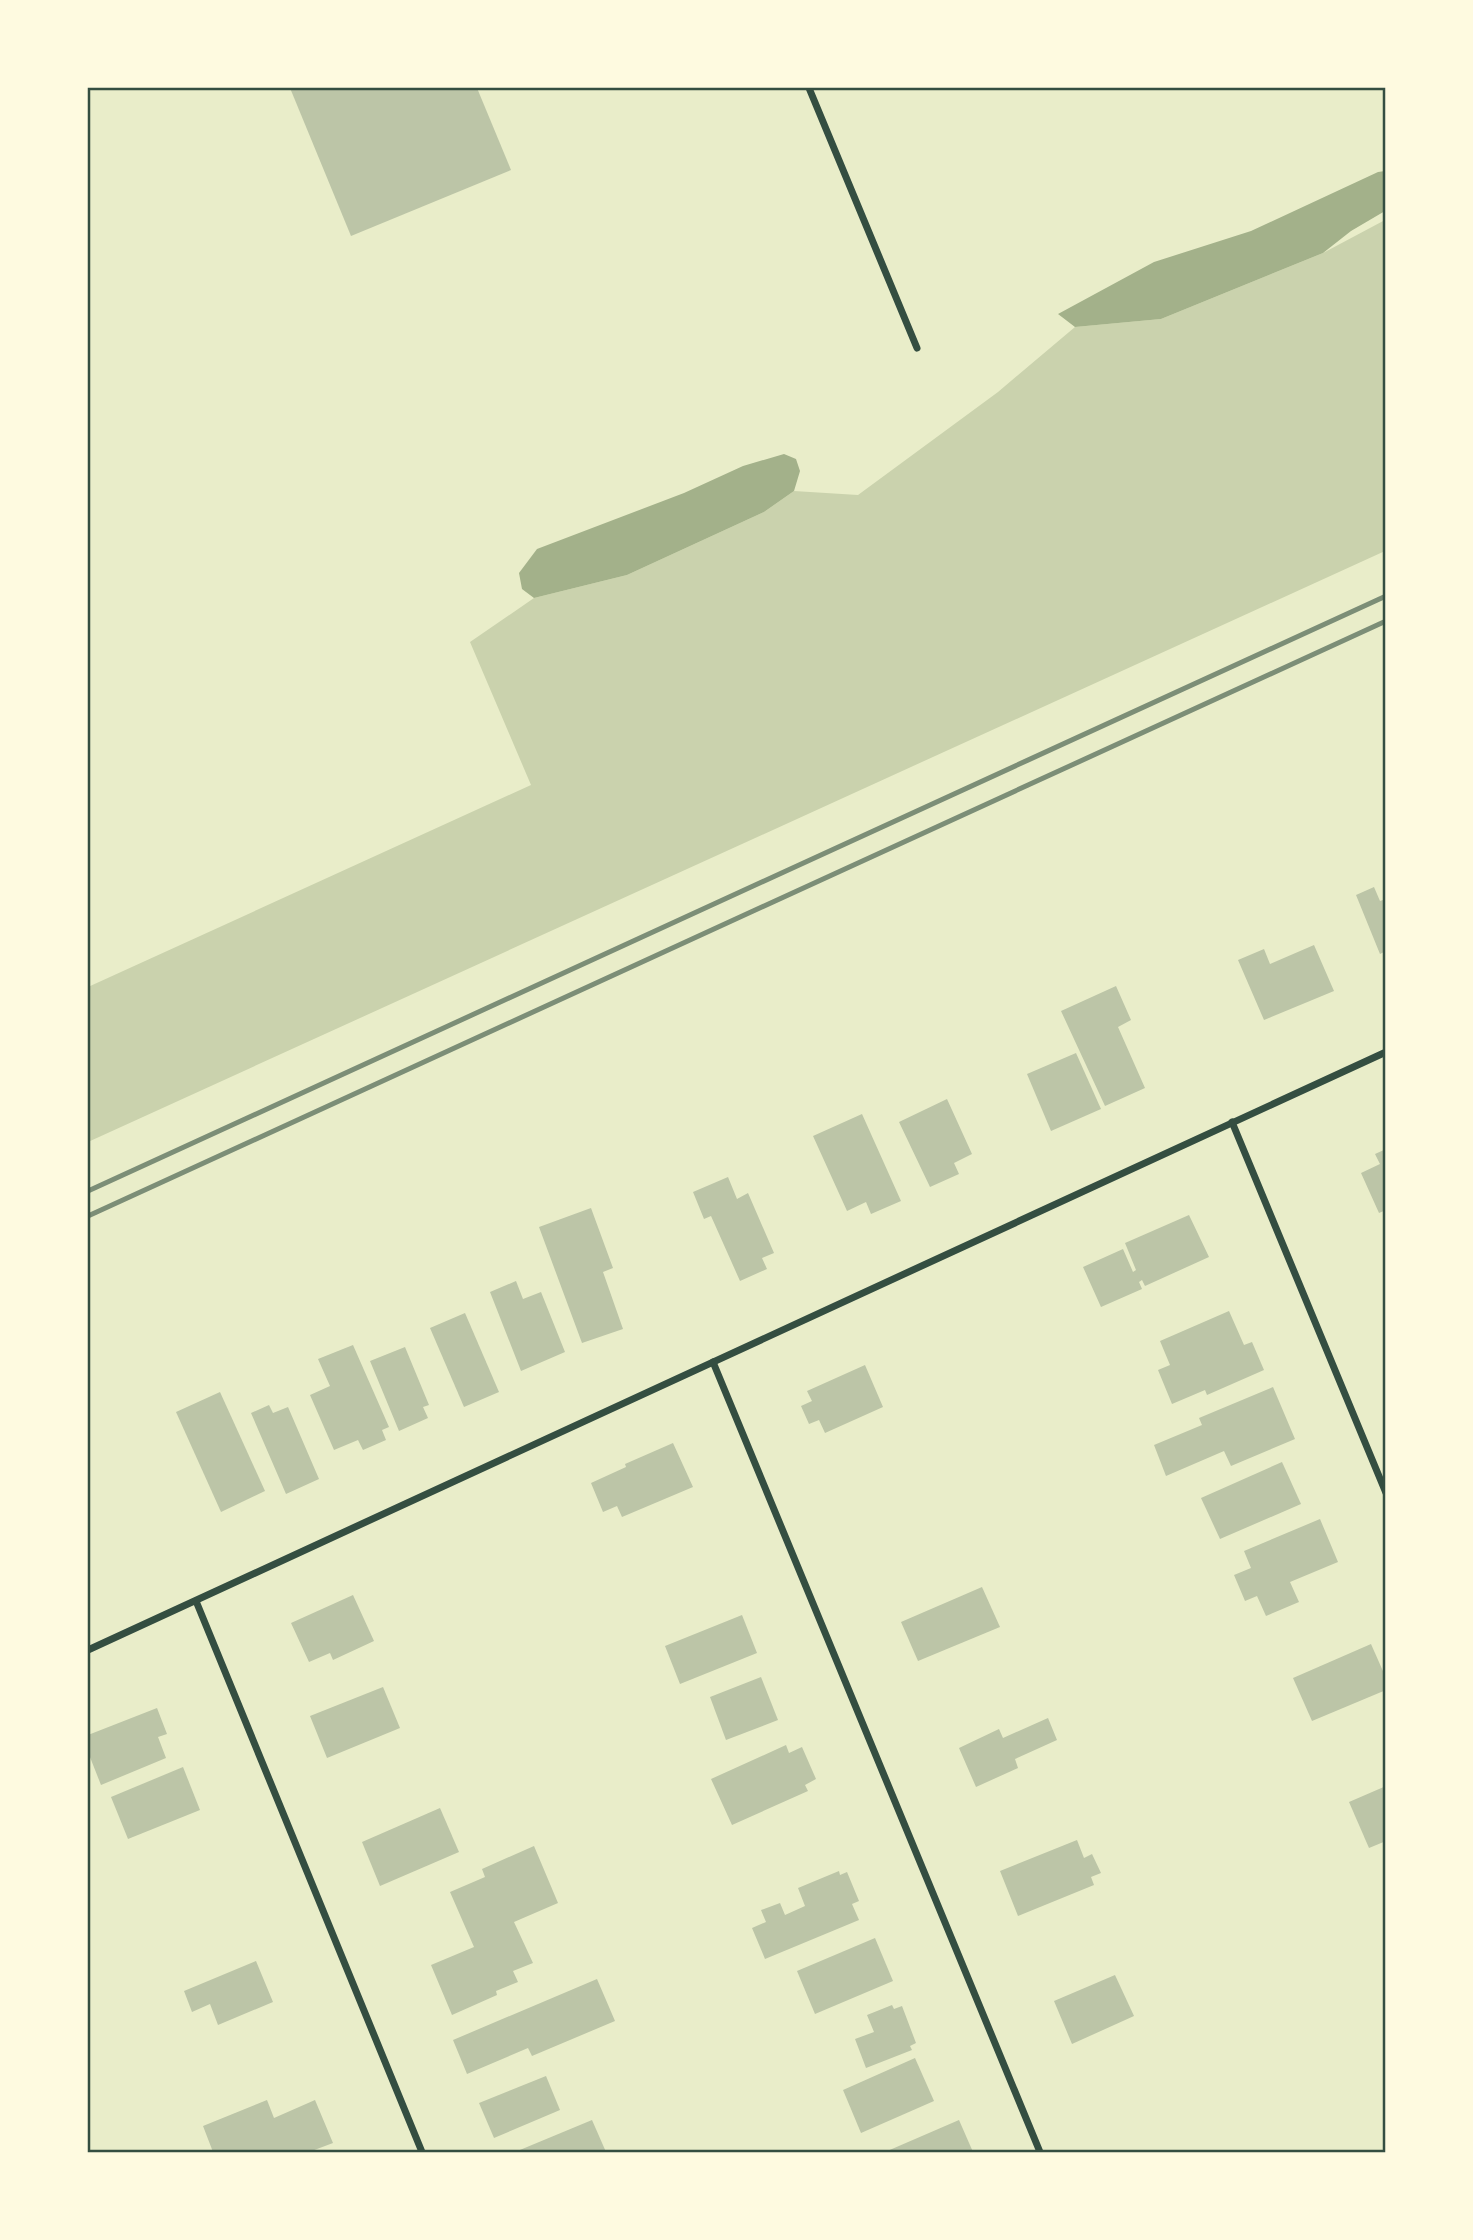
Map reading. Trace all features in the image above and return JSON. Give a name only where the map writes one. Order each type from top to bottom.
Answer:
[{"type":"street","points":[[809,88],[917,348]]},
{"type":"street","points":[[88,1650],[1385,1052]]},
{"type":"street","points":[[1232,1122],[1385,1493]]},
{"type":"street","points":[[713,1362],[1040,2152]]},
{"type":"street","points":[[196,1601],[422,2152]]},
{"type":"shaded area","points":[[1385,171],[1385,211],[1351,231],[1323,253],[1161,319],[1075,327],[1058,314],[1154,262],[1251,231]]},
{"type":"shaded area","points":[[1385,220],[1385,551],[88,1142],[88,987],[531,785],[470,642],[534,598],[627,575],[764,512],[794,491],[858,495],[998,392],[1075,327],[1161,319],[1323,253]]},
{"type":"shaded area","points":[[784,454],[796,459],[800,471],[794,491],[764,512],[627,575],[534,598],[522,589],[519,573],[537,549],[684,493],[743,466]]},
{"type":"building","points":[[290,88],[477,88],[511,170],[351,236]]},
{"type":"building","points":[[1374,887],[1380,901],[1386,899],[1386,951],[1380,954],[1356,895]]},
{"type":"building","points":[[1314,945],[1334,991],[1264,1020],[1238,960],[1264,949],[1270,964]]},
{"type":"building","points":[[1116,986],[1131,1020],[1118,1027],[1145,1088],[1105,1106],[1061,1011]]},
{"type":"building","points":[[1076,1053],[1101,1109],[1051,1131],[1027,1074]]},
{"type":"building","points":[[947,1099],[972,1154],[954,1163],[959,1174],[930,1187],[899,1122]]},
{"type":"building","points":[[862,1114],[901,1201],[871,1214],[866,1202],[847,1211],[813,1136]]},
{"type":"building","points":[[1386,1149],[1386,1210],[1379,1213],[1361,1173],[1380,1164],[1375,1154]]},
{"type":"building","points":[[728,1177],[737,1199],[748,1193],[774,1253],[762,1258],[767,1269],[740,1281],[711,1216],[704,1219],[693,1192]]},
{"type":"building","points":[[591,1208],[613,1268],[603,1272],[623,1329],[582,1343],[539,1227]]},
{"type":"building","points":[[1189,1215],[1209,1257],[1145,1286],[1142,1280],[1139,1282],[1142,1289],[1101,1307],[1083,1267],[1123,1249],[1133,1272],[1136,1270],[1125,1243]]},
{"type":"building","points":[[516,1281],[523,1299],[541,1292],[565,1352],[521,1371],[490,1292]]},
{"type":"building","points":[[1229,1311],[1244,1345],[1252,1342],[1264,1370],[1207,1395],[1205,1390],[1172,1404],[1158,1370],[1170,1365],[1160,1341]]},
{"type":"building","points":[[465,1313],[499,1392],[464,1407],[430,1328]]},
{"type":"building","points":[[353,1345],[389,1427],[382,1430],[386,1440],[363,1450],[358,1440],[334,1450],[310,1395],[330,1386],[318,1359]]},
{"type":"building","points":[[405,1347],[429,1405],[423,1407],[428,1418],[399,1431],[370,1361]]},
{"type":"building","points":[[865,1365],[883,1407],[825,1433],[819,1420],[809,1424],[801,1406],[812,1401],[807,1391]]},
{"type":"building","points":[[1273,1387],[1295,1439],[1231,1466],[1224,1451],[1166,1476],[1154,1445],[1202,1425],[1199,1418]]},
{"type":"building","points":[[220,1392],[265,1491],[221,1512],[176,1412]]},
{"type":"building","points":[[269,1405],[273,1413],[288,1407],[319,1479],[286,1494],[251,1413]]},
{"type":"building","points":[[673,1443],[693,1487],[622,1517],[617,1506],[603,1512],[591,1483],[626,1467],[625,1464]]},
{"type":"building","points":[[1282,1462],[1301,1504],[1220,1539],[1201,1498]]},
{"type":"building","points":[[1320,1519],[1338,1562],[1290,1582],[1299,1602],[1266,1616],[1257,1596],[1245,1601],[1234,1575],[1251,1568],[1244,1551]]},
{"type":"building","points":[[982,1587],[1000,1627],[918,1661],[901,1622]]},
{"type":"building","points":[[353,1595],[374,1641],[333,1660],[330,1653],[309,1662],[291,1623]]},
{"type":"building","points":[[742,1615],[757,1653],[680,1684],[665,1646]]},
{"type":"building","points":[[1371,1644],[1386,1678],[1386,1690],[1312,1721],[1293,1678]]},
{"type":"building","points":[[761,1677],[778,1720],[726,1740],[710,1697]]},
{"type":"building","points":[[383,1687],[400,1728],[327,1758],[310,1716]]},
{"type":"building","points":[[157,1708],[167,1734],[158,1737],[166,1758],[101,1785],[88,1752],[88,1735]]},
{"type":"building","points":[[1048,1718],[1057,1740],[1015,1759],[1018,1768],[976,1787],[959,1748],[999,1729],[1003,1738]]},
{"type":"building","points":[[786,1745],[789,1753],[802,1747],[816,1779],[805,1785],[808,1791],[732,1825],[711,1779]]},
{"type":"building","points":[[183,1767],[200,1810],[128,1839],[111,1797]]},
{"type":"building","points":[[1386,1786],[1386,1841],[1369,1848],[1349,1802]]},
{"type":"building","points":[[440,1808],[459,1852],[380,1886],[362,1842]]},
{"type":"building","points":[[1077,1840],[1084,1858],[1092,1854],[1101,1873],[1091,1877],[1094,1885],[1018,1916],[1000,1871]]},
{"type":"building","points":[[534,1846],[558,1903],[514,1922],[533,1963],[513,1971],[518,1982],[496,1991],[497,1995],[452,2015],[431,1965],[474,1947],[450,1892],[485,1877],[482,1869]]},
{"type":"building","points":[[839,1871],[840,1875],[847,1872],[859,1901],[852,1904],[859,1920],[765,1959],[752,1928],[766,1922],[761,1910],[780,1903],[785,1915],[805,1906],[798,1888]]},
{"type":"building","points":[[875,1938],[893,1981],[815,2014],[797,1971]]},
{"type":"building","points":[[256,1961],[273,2002],[218,2025],[210,2004],[192,2012],[184,1991]]},
{"type":"building","points":[[1115,1975],[1134,2016],[1072,2044],[1054,2001]]},
{"type":"building","points":[[597,1979],[615,2021],[532,2056],[528,2048],[467,2074],[453,2040]]},
{"type":"building","points":[[892,2005],[894,2009],[902,2006],[916,2043],[910,2046],[912,2050],[866,2068],[855,2039],[874,2032],[867,2015]]},
{"type":"building","points":[[915,2058],[934,2101],[861,2133],[843,2090]]},
{"type":"building","points":[[546,2076],[560,2110],[494,2138],[479,2103]]},
{"type":"building","points":[[267,2100],[274,2118],[315,2100],[333,2143],[309,2152],[213,2152],[203,2126]]},
{"type":"building","points":[[592,2120],[606,2152],[515,2152]]},
{"type":"building","points":[[959,2120],[973,2152],[885,2152]]},
{"type":"railway","points":[[88,1191],[1386,596]]},
{"type":"railway","points":[[88,1216],[1386,621]]}]
